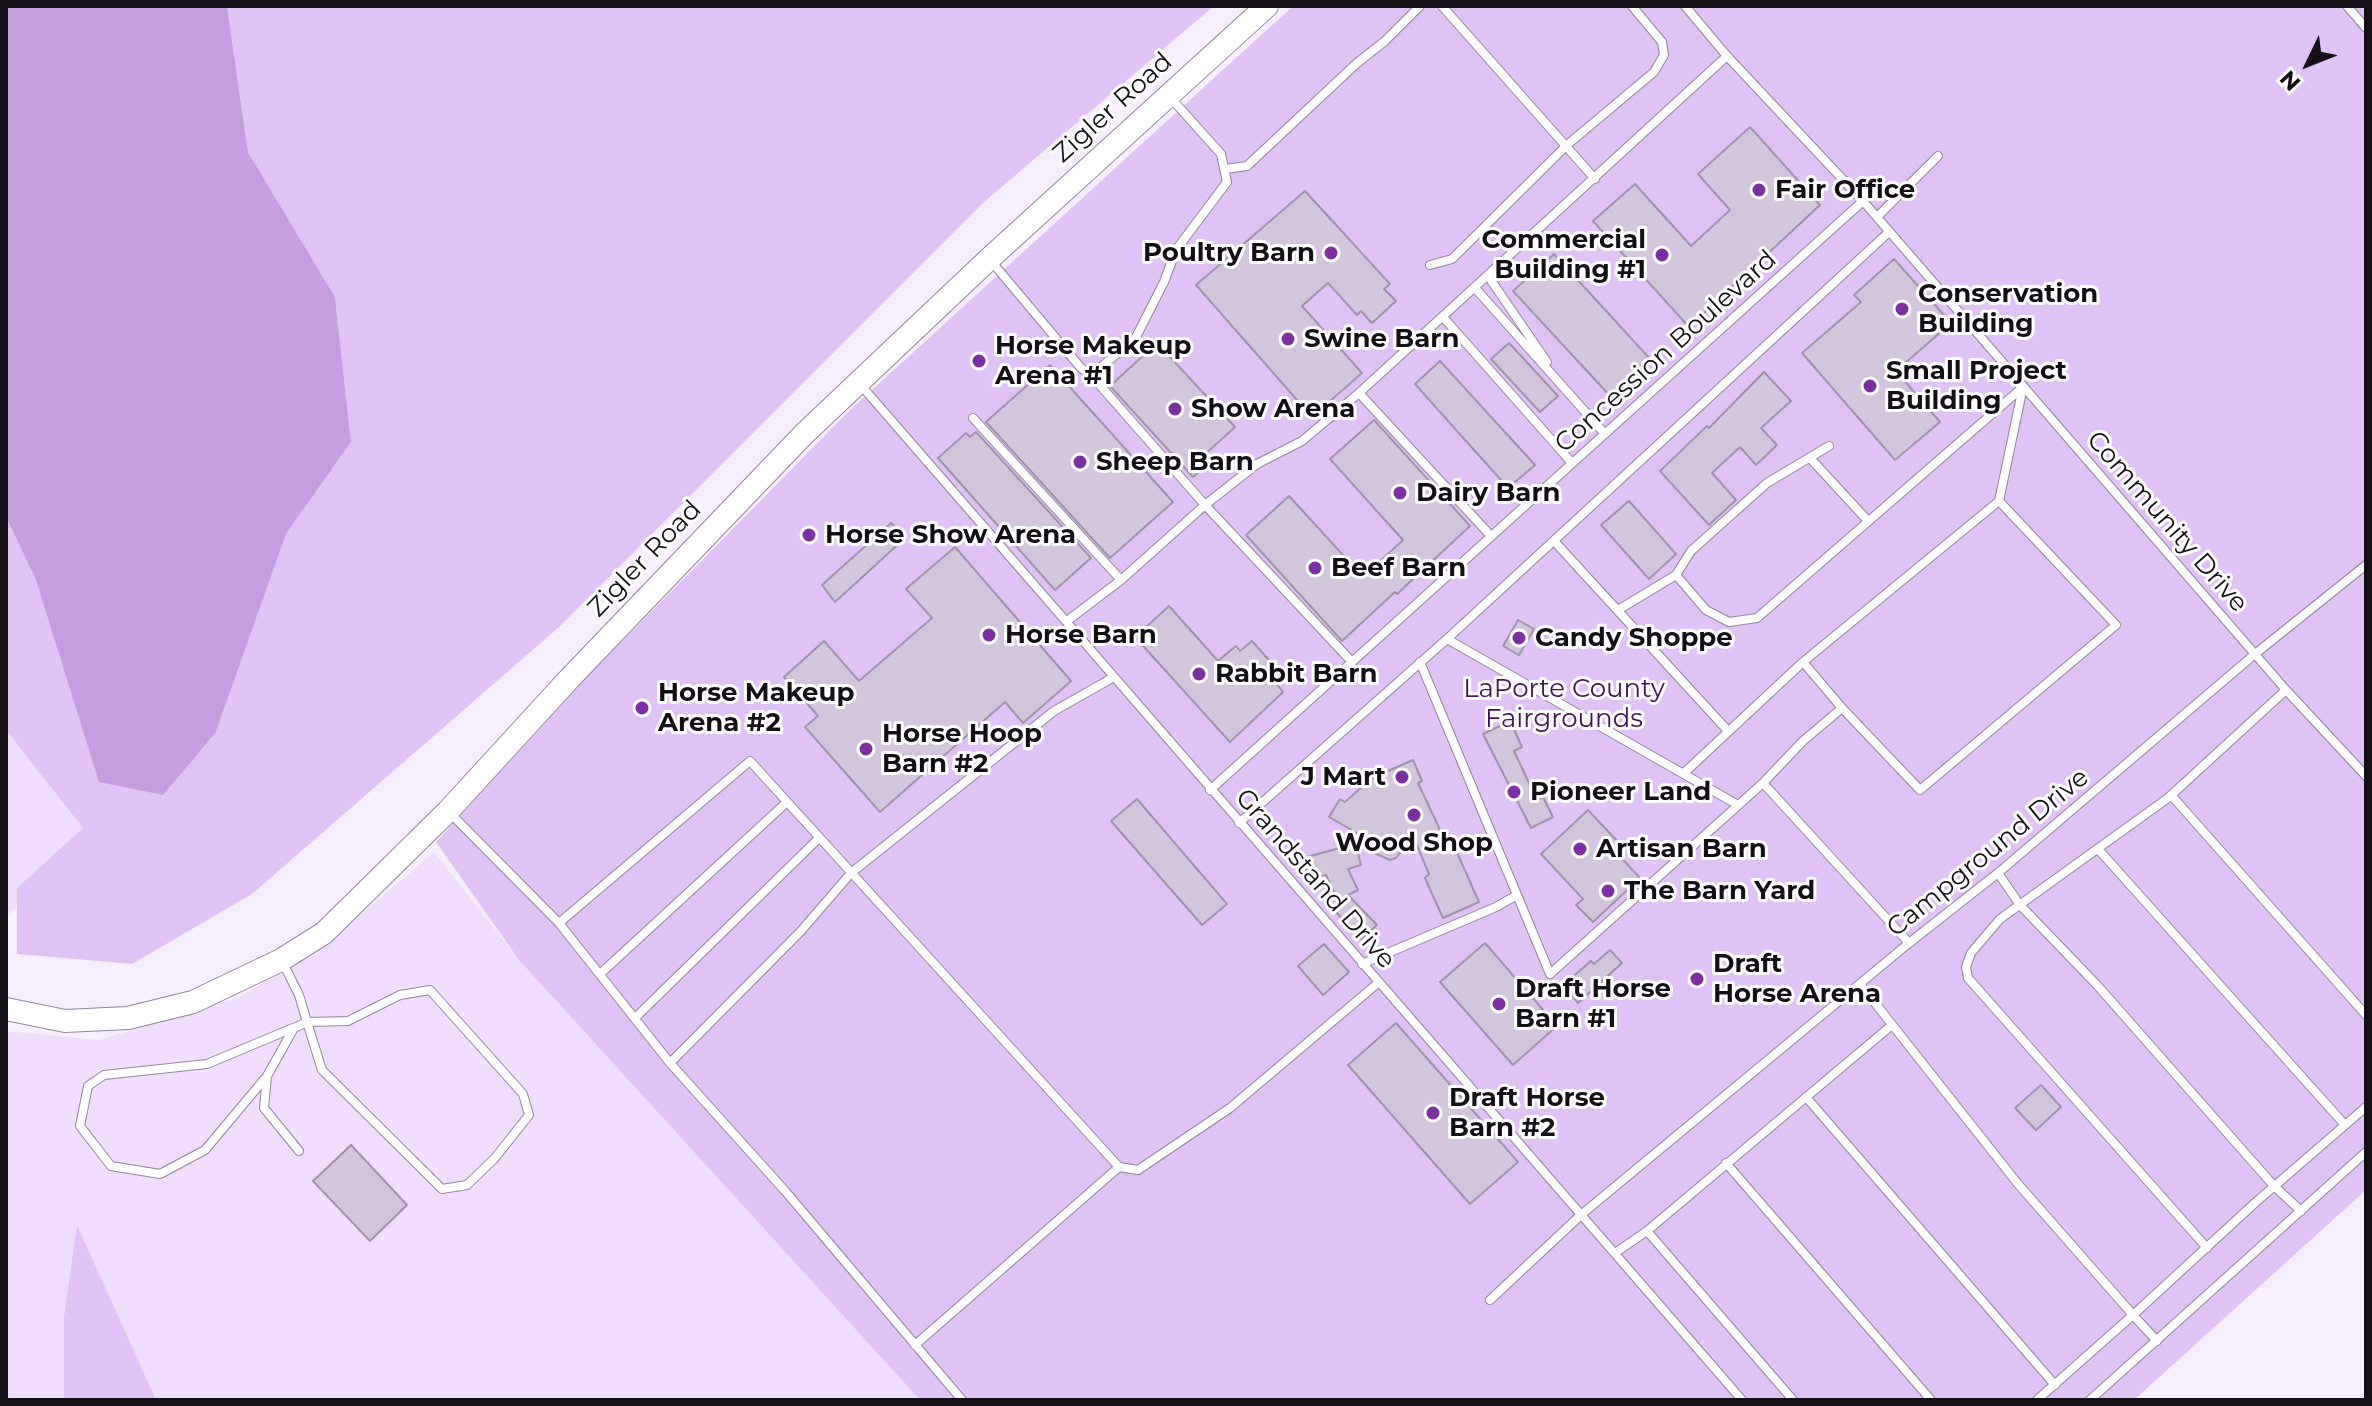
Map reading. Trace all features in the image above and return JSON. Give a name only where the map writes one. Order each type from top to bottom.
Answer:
[{"type":"street","name":"Zigler Road","points":[[6,1009],[65,1021],[128,1018],[193,1002],[281,960],[324,933],[448,811],[782,456],[989,259],[1267,6]]},
{"type":"lane","points":[[1225,169],[1247,166],[1420,6]]},
{"type":"lane","points":[[1442,6],[1595,179]]},
{"type":"lane","points":[[1430,265],[1452,259],[1567,145],[1654,72],[1664,55],[1662,42],[1632,6]]},
{"type":"lane","name":"Community Drive","points":[[1685,6],[1727,56],[1863,201],[2286,690],[2366,776]]},
{"type":"lane","points":[[2347,6],[2366,28]]},
{"type":"lane","points":[[1067,621],[1121,580],[1205,505],[1257,464],[1302,441],[1359,393],[1727,56]]},
{"type":"lane","points":[[1091,375],[1135,339],[1164,282],[1176,250],[1227,182],[1221,154],[1169,95]]},
{"type":"lane","points":[[1877,217],[1938,156]]},
{"type":"lane","name":"Concession Boulevard","points":[[1210,790],[1863,201]]},
{"type":"lane","points":[[1239,823],[1447,639],[1889,232]]},
{"type":"lane","points":[[989,259],[1081,368],[1091,375],[1205,505],[1352,662]]},
{"type":"lane","points":[[1488,276],[1565,389]]},
{"type":"lane","points":[[1475,288],[1605,434]]},
{"type":"lane","points":[[1443,317],[1572,463]]},
{"type":"lane","name":"Grandstand Drive","points":[[859,383],[1742,1400]]},
{"type":"lane","points":[[1684,773],[1803,662],[1999,501],[2023,387]]},
{"type":"lane","points":[[1676,575],[1706,610],[1729,622],[1757,618],[2023,387]]},
{"type":"lane","points":[[1359,393],[1491,536]]},
{"type":"lane","points":[[973,418],[1121,580]]},
{"type":"lane","points":[[1618,610],[1676,575],[1691,551],[1767,483],[1829,446]]},
{"type":"lane","points":[[1810,458],[1868,521]]},
{"type":"lane","points":[[1803,662],[1920,790],[2116,625],[1999,501]]},
{"type":"lane","points":[[1554,541],[1728,731]]},
{"type":"lane","name":"Campground Drive","points":[[1490,1300],[1582,1214],[1998,873],[2255,654],[2366,565]]},
{"type":"lane","points":[[1447,639],[1738,805]]},
{"type":"lane","points":[[1420,662],[1550,974],[1842,708]]},
{"type":"lane","points":[[670,1063],[791,942],[851,873],[1054,711],[1114,677]]},
{"type":"lane","points":[[2207,1248],[1968,978],[1966,967],[1971,953],[2000,919],[2171,795],[2286,690]]},
{"type":"lane","points":[[559,923],[750,761],[1119,1167],[1138,1170],[1230,1108],[1378,983]]},
{"type":"lane","points":[[1763,783],[1909,943]]},
{"type":"lane","points":[[2171,795],[2366,1015]]},
{"type":"lane","points":[[600,974],[787,802]]},
{"type":"lane","points":[[448,811],[559,923],[670,1063],[786,1192],[962,1400]]},
{"type":"lane","points":[[635,1018],[819,838]]},
{"type":"lane","points":[[2098,849],[2345,1125]]},
{"type":"lane","points":[[1998,873],[2020,905],[2097,985],[2274,1186],[2301,1211]]},
{"type":"lane","points":[[1362,964],[1496,907],[1517,895]]},
{"type":"lane","points":[[281,960],[299,995],[307,1022],[322,1070],[442,1189],[467,1185],[495,1158],[529,1115],[523,1094],[430,990],[400,995],[348,1021],[307,1022],[207,1064],[104,1075],[88,1086],[80,1126],[111,1166],[160,1174],[205,1150],[267,1076],[294,1028]]},
{"type":"lane","points":[[1860,984],[2018,1184],[2157,1341]]},
{"type":"lane","points":[[1615,1253],[1647,1231],[1892,1025]]},
{"type":"lane","points":[[267,1076],[264,1108],[299,1151]]},
{"type":"lane","points":[[1806,1097],[2055,1385]]},
{"type":"lane","points":[[2037,1400],[2366,1107]]},
{"type":"lane","points":[[2090,1400],[2366,1152]]},
{"type":"lane","points":[[1726,1163],[1931,1400]]},
{"type":"lane","points":[[915,1345],[1119,1167]]},
{"type":"lane","points":[[1647,1231],[1793,1400]]},
{"type":"shaded area","points":[[6,6],[227,6],[248,152],[335,297],[351,442],[286,534],[216,732],[163,795],[99,782],[36,580],[6,517]]},
{"type":"shaded area","points":[[6,716],[99,835],[6,917]]},
{"type":"shaded area","points":[[434,852],[519,960],[920,1400],[6,1400],[6,1031],[99,1040],[237,998],[316,953]]},
{"type":"green space","points":[[227,6],[1214,6],[984,202],[558,628],[252,894],[132,964],[17,954],[17,888],[83,828],[6,730],[6,517],[36,580],[216,732],[286,534],[351,442],[335,297],[248,152]]},
{"type":"green space","name":"LaPorte County Fairgrounds","points":[[1293,6],[2366,6],[2366,1190],[2134,1400],[920,1400],[519,960],[436,842],[578,686],[850,410]]},
{"type":"green space","points":[[77,1225],[156,1400],[64,1400],[64,1317]]},
{"type":"building","points":[[1750,127],[1820,205],[1689,327],[1593,221],[1635,184],[1691,246],[1730,210],[1698,174]]},
{"type":"building","points":[[1305,191],[1390,284],[1384,289],[1396,301],[1372,323],[1361,311],[1357,315],[1328,283],[1302,306],[1362,373],[1312,417],[1196,285]]},
{"type":"building","points":[[1554,254],[1651,360],[1611,397],[1513,291]]},
{"type":"building","points":[[1894,259],[1951,323],[1896,371],[1940,422],[1895,460],[1802,353],[1861,302],[1854,295]]},
{"type":"building","name":"Show Arena","points":[[1157,343],[1235,427],[1201,458],[1207,465],[1193,477],[1110,386]]},
{"type":"building","points":[[1509,343],[1558,396],[1540,412],[1491,359]]},
{"type":"building","points":[[1440,361],[1535,465],[1508,488],[1415,384]]},
{"type":"building","name":"Sheep Barn","points":[[1050,365],[1173,502],[1110,558],[986,422]]},
{"type":"building","points":[[1764,372],[1791,401],[1761,428],[1777,445],[1756,465],[1740,447],[1712,473],[1736,500],[1709,525],[1660,471],[1707,426],[1709,428]]},
{"type":"building","points":[[1374,420],[1470,526],[1342,641],[1246,535],[1289,496],[1363,577],[1403,540],[1330,459]]},
{"type":"building","points":[[976,432],[1091,558],[1055,590],[938,458],[966,433],[970,437]]},
{"type":"building","points":[[1629,501],[1676,554],[1649,579],[1601,525]]},
{"type":"building","points":[[891,523],[905,538],[835,602],[822,585]]},
{"type":"building","points":[[955,547],[1071,681],[1023,723],[1005,702],[880,812],[805,727],[818,716],[784,677],[824,641],[859,681],[932,618],[906,589]]},
{"type":"building","name":"Rabbit Barn","points":[[1169,606],[1218,661],[1236,646],[1240,651],[1252,641],[1283,676],[1275,682],[1283,692],[1230,742],[1135,637]]},
{"type":"building","name":"Candy Shoppe","points":[[1518,620],[1534,629],[1519,655],[1503,646]]},
{"type":"building","points":[[1510,721],[1522,747],[1514,751],[1537,800],[1543,797],[1553,817],[1531,828],[1483,734]]},
{"type":"building","points":[[1413,760],[1422,781],[1418,783],[1441,832],[1447,830],[1479,902],[1443,918],[1425,878],[1429,874],[1413,836],[1396,858],[1390,860],[1356,845],[1361,865],[1348,869],[1358,890],[1348,895],[1377,925],[1361,939],[1336,912],[1341,907],[1326,875],[1308,879],[1303,858],[1369,840],[1329,817],[1340,799],[1345,802],[1372,778]]},
{"type":"building","points":[[1137,799],[1227,904],[1202,925],[1111,821]]},
{"type":"building","points":[[1588,810],[1620,844],[1614,850],[1640,878],[1593,922],[1576,905],[1583,899],[1541,854]]},
{"type":"building","name":"Draft Horse Barn #1","points":[[1485,943],[1557,1026],[1513,1065],[1440,982]]},
{"type":"building","points":[[1324,944],[1349,972],[1323,995],[1298,966]]},
{"type":"building","points":[[1610,950],[1622,963],[1578,1003],[1563,985],[1591,961],[1594,964]]},
{"type":"building","name":"Draft Horse Barn #2","points":[[1396,1023],[1518,1162],[1470,1204],[1348,1065]]},
{"type":"building","points":[[2041,1085],[2061,1107],[2036,1130],[2015,1108]]},
{"type":"building","points":[[351,1145],[407,1205],[370,1241],[313,1181]]},
{"type":"place","name":"Fair Office","points":[[1759,190]]},
{"type":"place","name":"Poultry Barn","points":[[1331,253]]},
{"type":"place","name":"Commercial Building #1","points":[[1662,255]]},
{"type":"place","name":"Conservation Building","points":[[1902,309]]},
{"type":"place","name":"Swine Barn","points":[[1288,339]]},
{"type":"place","name":"Horse Makeup Arena #1","points":[[979,361]]},
{"type":"place","name":"Small Project Building","points":[[1870,386]]},
{"type":"place","name":"Show Arena","points":[[1175,409]]},
{"type":"place","name":"Sheep Barn","points":[[1080,462]]},
{"type":"place","name":"Dairy Barn","points":[[1400,493]]},
{"type":"place","name":"Horse Show Arena","points":[[809,535]]},
{"type":"place","name":"Beef Barn","points":[[1315,568]]},
{"type":"place","name":"Horse Barn","points":[[989,635]]},
{"type":"place","name":"Candy Shoppe","points":[[1519,638]]},
{"type":"place","name":"Rabbit Barn","points":[[1199,674]]},
{"type":"place","name":"Horse Makeup Arena #2","points":[[642,708]]},
{"type":"place","name":"Horse Hoop Barn #2","points":[[866,749]]},
{"type":"place","name":"J Mart","points":[[1402,777]]},
{"type":"place","name":"Pioneer Land","points":[[1514,792]]},
{"type":"place","name":"Wood Shop","points":[[1414,815]]},
{"type":"place","name":"Artisan Barn","points":[[1580,849]]},
{"type":"place","name":"The Barn Yard","points":[[1608,891]]},
{"type":"place","name":"Draft Horse Arena","points":[[1697,979]]},
{"type":"place","name":"Draft Horse Barn #1","points":[[1499,1004]]},
{"type":"place","name":"Draft Horse Barn #2","points":[[1433,1113]]}]
